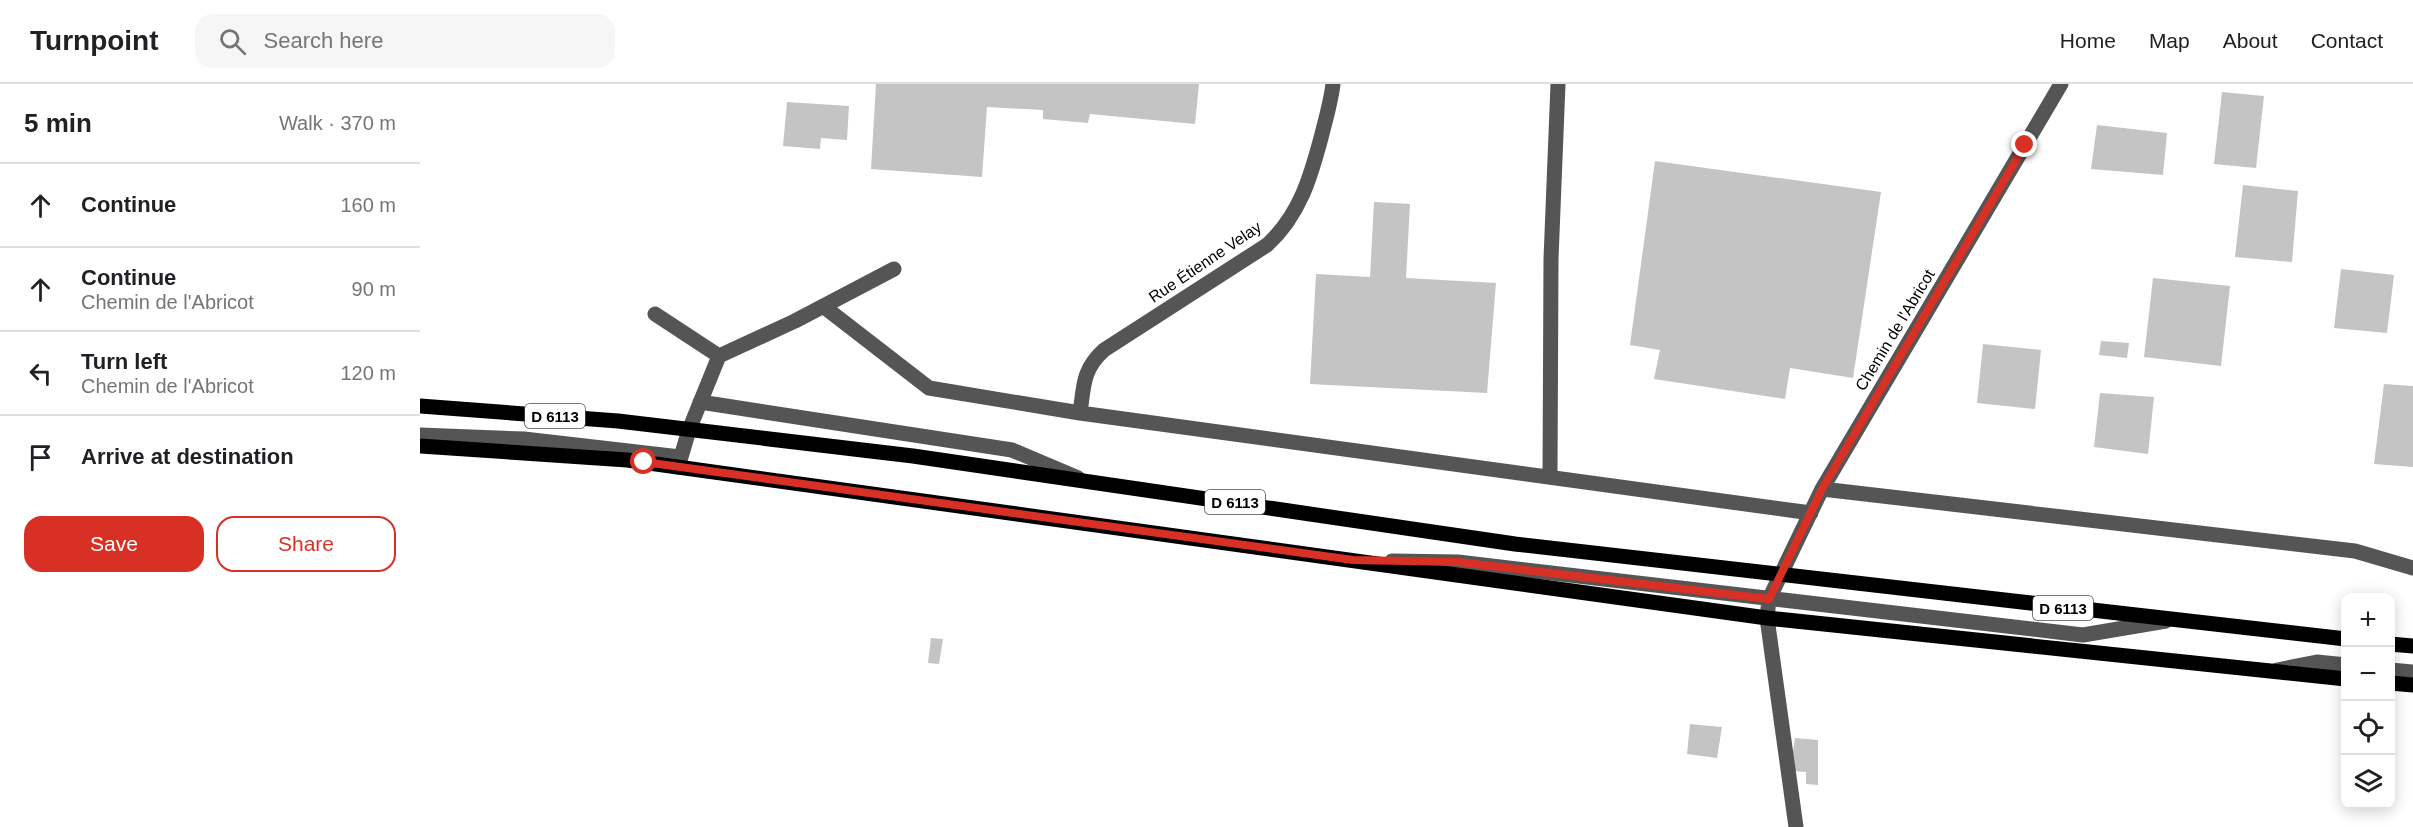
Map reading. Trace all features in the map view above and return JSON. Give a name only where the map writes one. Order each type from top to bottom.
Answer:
[{"type":"main road","name":"D 6113","points":[[420,406],[618,421],[913,456],[1515,544],[2341,638]]},
{"type":"main road","points":[[420,446],[679,462],[1767,618],[2341,679]]},
{"type":"main road","points":[[2395,644],[2413,646]]},
{"type":"main road","points":[[2395,683],[2413,685]]},
{"type":"street","name":"Rue Étienne Velay","points":[[1080,413],[1085,373],[1093,360],[1267,245],[1279,234],[1301,201],[1311,176],[1333,84]]},
{"type":"street","points":[[1550,476],[1551,259],[1558,84]]},
{"type":"street","name":"Chemin de l'Abricot","points":[[1796,827],[1767,618],[1769,599],[1822,489],[2061,84]]},
{"type":"street","points":[[420,435],[524,440],[679,462],[689,430],[719,356],[894,269]]},
{"type":"street","points":[[823,306],[929,388],[1080,413],[1811,513]]},
{"type":"street","points":[[655,314],[719,356]]},
{"type":"street","points":[[700,402],[1012,450],[1085,480]]},
{"type":"street","points":[[1822,489],[2355,551],[2413,568]]},
{"type":"street","points":[[1353,560],[1458,562],[2083,635],[2169,620]]},
{"type":"street","points":[[2268,672],[2317,662],[2341,664]]},
{"type":"street","points":[[2395,670],[2413,672]]},
{"type":"building","points":[[876,84],[1199,84],[1195,124],[1090,114],[1088,123],[1043,119],[1043,110],[987,107],[982,177],[871,169]]},
{"type":"building","points":[[2222,92],[2264,96],[2256,168],[2214,164]]},
{"type":"building","points":[[787,102],[849,106],[847,140],[821,138],[820,149],[783,146]]},
{"type":"building","points":[[2097,125],[2167,133],[2163,175],[2091,169]]},
{"type":"building","points":[[1655,161],[1881,192],[1853,378],[1790,368],[1785,399],[1654,379],[1660,350],[1630,345]]},
{"type":"building","points":[[2243,185],[2298,191],[2292,262],[2235,257]]},
{"type":"building","points":[[1374,202],[1410,204],[1406,278],[1496,283],[1487,393],[1310,384],[1316,274],[1370,277]]},
{"type":"building","points":[[2341,269],[2394,275],[2387,333],[2334,328]]},
{"type":"building","points":[[2153,278],[2230,286],[2221,366],[2144,357]]},
{"type":"building","points":[[2101,341],[2129,343],[2127,358],[2099,355]]},
{"type":"building","points":[[1983,344],[2041,350],[2035,409],[1977,403]]},
{"type":"building","points":[[2384,384],[2413,386],[2413,467],[2374,464]]},
{"type":"building","points":[[2100,393],[2154,397],[2148,454],[2094,447]]},
{"type":"building","points":[[931,638],[943,639],[939,664],[928,663]]},
{"type":"building","points":[[1690,724],[1722,727],[1717,758],[1687,754]]},
{"type":"building","points":[[1795,738],[1818,740],[1818,785],[1806,784],[1806,772],[1790,771]]},
{"type":"route","points":[[644,462],[1353,560],[1458,562],[1769,599],[1822,489],[2025,145]]}]
